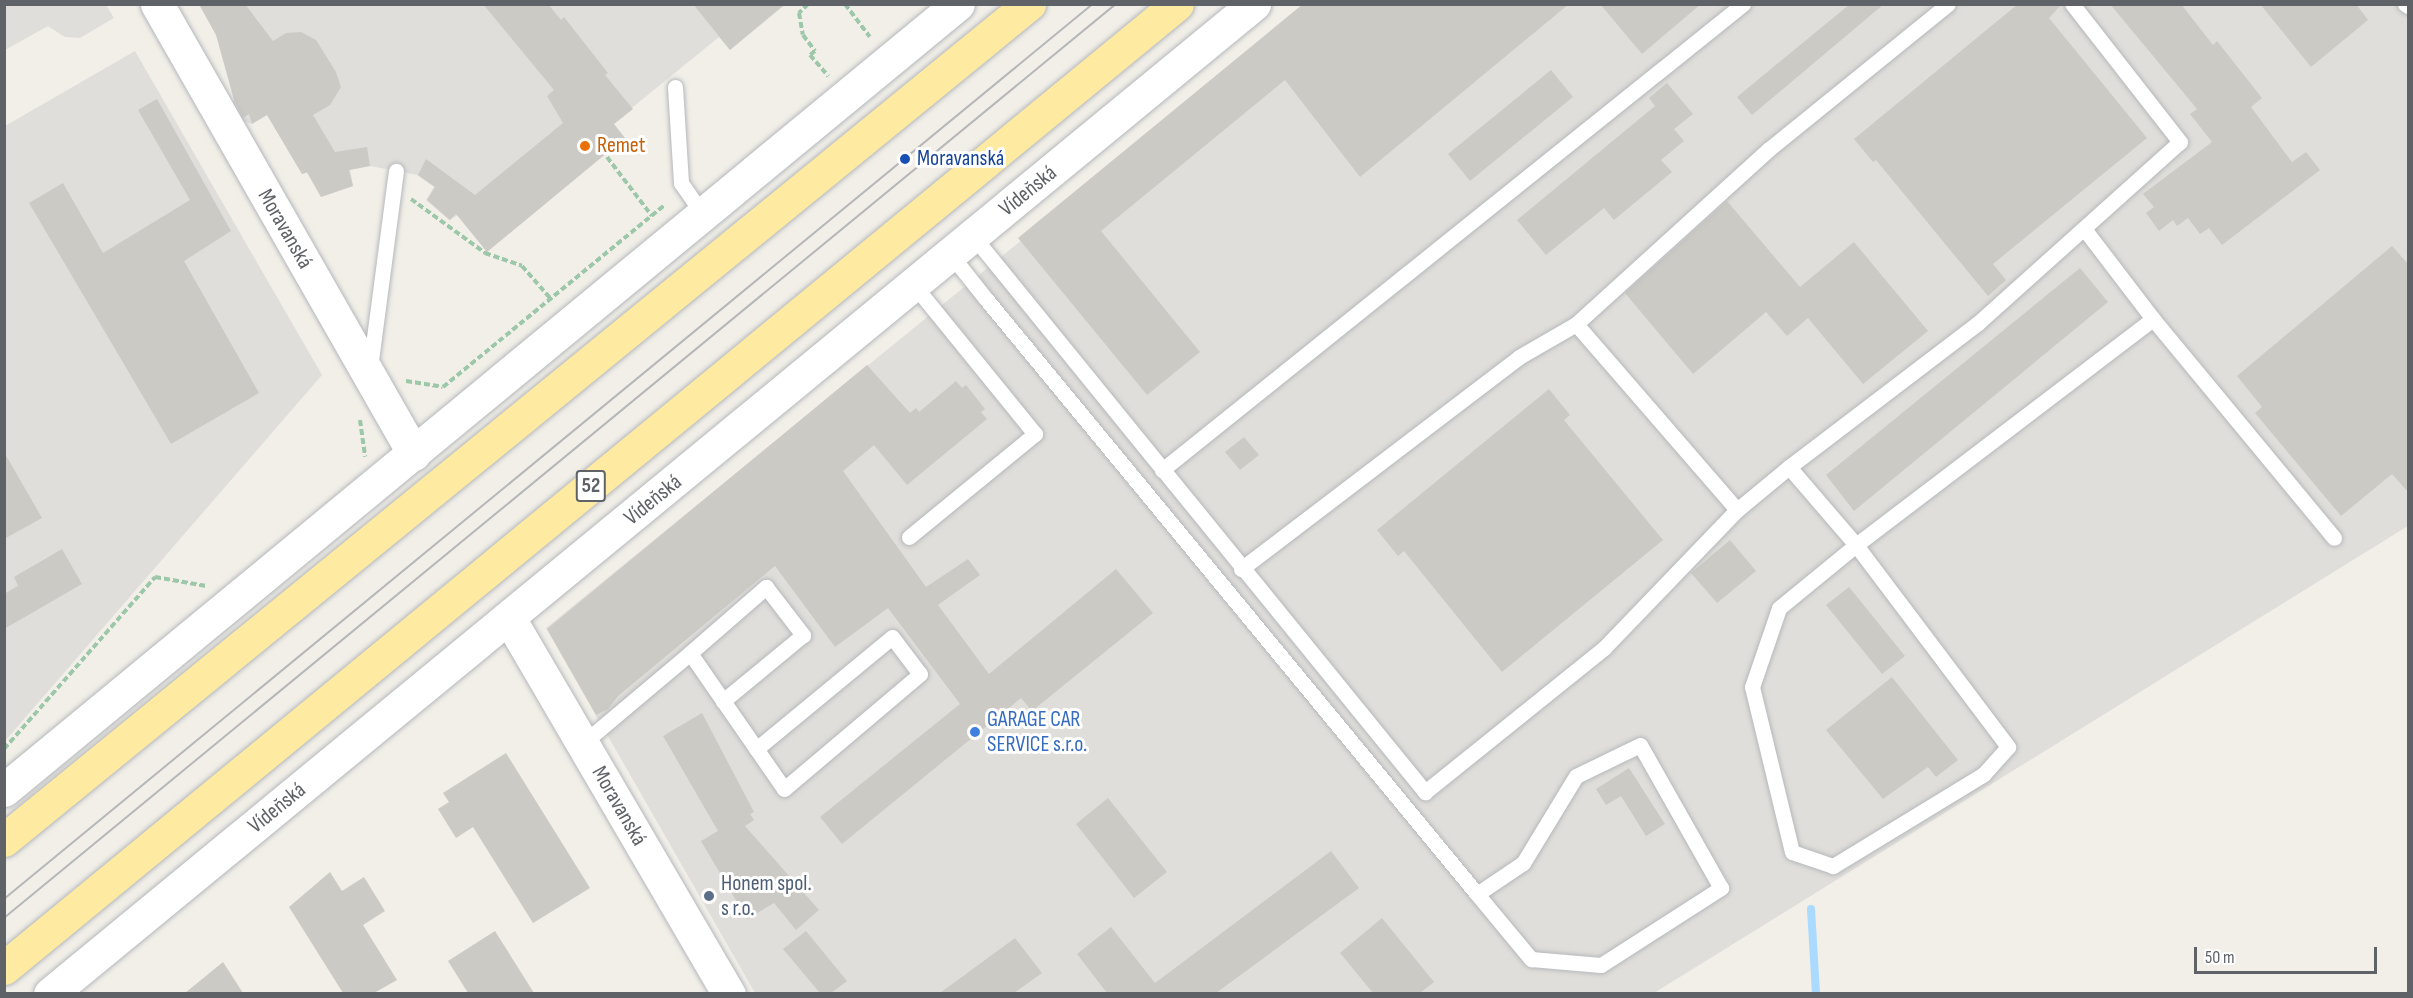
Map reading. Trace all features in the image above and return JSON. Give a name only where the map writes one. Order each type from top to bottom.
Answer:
[{"type":"highway","points":[[4,840],[1029,4]]},
{"type":"highway","name":"52","points":[[4,968],[1177,4]]},
{"type":"street","name":"Moravanská","points":[[157,4],[414,454]]},
{"type":"street","points":[[4,790],[704,216],[958,4]]},
{"type":"street","name":"Vídeňská","points":[[50,993],[915,285],[1254,4]]},
{"type":"street","name":"Moravanská","points":[[509,618],[729,993]]},
{"type":"lane","points":[[1162,470],[1743,4]]},
{"type":"lane","points":[[1240,569],[1519,357],[1576,324],[1769,149],[1948,4]]},
{"type":"lane","points":[[962,245],[1162,470],[1240,569],[1425,792],[1604,648],[1737,510],[1789,467],[1978,323],[2085,230],[2180,142],[2072,4]]},
{"type":"lane","points":[[675,87],[681,183],[704,216]]},
{"type":"lane","points":[[369,375],[396,171]]},
{"type":"lane","points":[[2085,230],[2153,319],[2334,538]]},
{"type":"lane","points":[[962,245],[1477,894],[1531,958],[1601,965],[1721,888],[1640,745],[1576,776],[1523,863],[1477,894]]},
{"type":"lane","points":[[909,537],[1035,434],[915,285]]},
{"type":"lane","points":[[1789,467],[1856,545],[2008,747],[1984,774],[1833,866],[1792,852],[1752,687],[1779,608],[1856,545],[2153,319]]},
{"type":"lane","points":[[1576,324],[1737,510]]},
{"type":"lane","points":[[582,744],[766,587],[803,635],[723,701]]},
{"type":"lane","points":[[690,652],[723,701],[756,749],[784,789],[920,674],[892,637],[756,749]]},
{"type":"path","points":[[808,4],[799,13],[803,35],[815,51],[810,55],[826,74]]},
{"type":"path","points":[[845,4],[870,37]]},
{"type":"path","points":[[357,464],[365,456],[355,387],[369,375],[443,387],[652,216],[607,157]]},
{"type":"path","points":[[393,195],[411,200],[485,253],[522,266],[551,299]]},
{"type":"path","points":[[4,749],[155,577],[208,586],[216,579]]},
{"type":"shaded area","points":[[5,4],[106,5],[114,18],[80,38],[65,37],[48,26],[5,50]]},
{"type":"shaded area","points":[[199,5],[785,5],[730,50],[719,37],[590,142],[449,220],[426,200],[434,187],[417,175],[370,166],[350,170],[353,186],[321,197],[307,173],[302,174],[267,115],[252,124],[240,120],[229,103],[236,99],[217,36]]},
{"type":"shaded area","points":[[1310,5],[2408,5],[2408,526],[1654,993],[755,993],[546,628]]},
{"type":"shaded area","points":[[135,51],[322,375],[5,741],[5,126]]},
{"type":"building","points":[[199,4],[245,4],[273,41],[286,33],[301,32],[316,40],[336,72],[341,87],[330,105],[313,115],[335,152],[367,147],[370,166],[349,170],[353,186],[321,197],[307,172],[302,174],[267,115],[252,124],[249,114],[243,118],[234,100],[216,35]]},
{"type":"building","points":[[483,4],[548,4],[561,20],[564,17],[608,73],[605,75],[633,109],[614,124],[625,138],[487,252],[456,214],[450,220],[427,200],[435,187],[418,175],[426,159],[475,195],[563,123],[547,96],[554,90]]},
{"type":"building","points":[[693,4],[785,4],[730,50]]},
{"type":"building","points":[[1303,4],[1569,4],[1360,177],[1285,80],[1101,231],[1200,352],[1147,395],[1018,238]]},
{"type":"building","points":[[1600,4],[1701,4],[1642,54]]},
{"type":"building","points":[[1850,4],[1884,4],[1752,115],[1737,97]]},
{"type":"building","points":[[2018,4],[2062,4],[2049,18],[2147,138],[1993,264],[2006,280],[1988,296],[1876,160],[1873,162],[1854,139]]},
{"type":"building","points":[[2110,4],[2181,4],[2213,45],[2217,41],[2262,98],[2251,107],[2292,162],[2306,152],[2320,170],[2222,245],[2209,228],[2200,234],[2188,218],[2177,226],[2173,220],[2159,231],[2146,213],[2154,207],[2143,194],[2212,142],[2190,114],[2197,109]]},
{"type":"building","points":[[2260,4],[2356,4],[2368,20],[2311,67]]},
{"type":"building","points":[[1551,70],[1573,97],[1470,181],[1448,154]]},
{"type":"building","points":[[1667,83],[1693,114],[1674,129],[1684,141],[1661,160],[1672,172],[1614,220],[1604,208],[1546,255],[1517,220],[1655,106],[1649,98]]},
{"type":"building","points":[[157,99],[231,231],[184,261],[259,393],[171,444],[29,203],[63,183],[103,253],[190,200],[138,110]]},
{"type":"building","points":[[1727,201],[1800,287],[1854,242],[1928,331],[1863,384],[1808,318],[1787,336],[1766,312],[1693,374],[1625,293]]},
{"type":"building","points":[[2392,246],[2409,265],[2409,493],[2392,474],[2341,516],[2255,413],[2262,407],[2237,376]]},
{"type":"building","points":[[2080,268],[2108,302],[1854,511],[1826,475]]},
{"type":"building","points":[[867,365],[910,413],[916,408],[919,412],[956,381],[962,388],[966,385],[985,409],[981,412],[987,419],[907,485],[874,445],[843,471],[926,587],[968,559],[980,575],[938,605],[989,674],[1116,569],[1153,613],[1032,711],[1021,698],[842,844],[820,817],[960,704],[888,608],[835,647],[775,566],[618,696],[608,709],[596,715],[547,629]]},
{"type":"building","points":[[1549,389],[1570,415],[1564,420],[1663,540],[1502,672],[1404,551],[1398,556],[1377,530]]},
{"type":"building","points":[[1244,437],[1259,455],[1240,470],[1225,452]]},
{"type":"building","points":[[4,452],[42,518],[4,539]]},
{"type":"building","points":[[1730,540],[1756,571],[1717,603],[1691,573]]},
{"type":"building","points":[[62,549],[82,584],[4,629],[4,594],[18,586],[14,577]]},
{"type":"building","points":[[1849,587],[1905,656],[1882,674],[1826,605]]},
{"type":"building","points":[[1892,677],[1958,760],[1936,777],[1928,767],[1883,799],[1826,730]]},
{"type":"building","points":[[702,713],[754,812],[750,814],[754,820],[745,826],[819,910],[796,930],[774,903],[747,919],[701,841],[718,831],[663,736]]},
{"type":"building","points":[[506,753],[590,888],[533,923],[473,827],[456,838],[438,809],[449,802],[443,793]]},
{"type":"building","points":[[1629,768],[1665,824],[1646,836],[1621,796],[1606,805],[1596,789]]},
{"type":"building","points":[[1108,798],[1167,872],[1134,898],[1076,824]]},
{"type":"building","points":[[1331,851],[1359,888],[1216,993],[1107,993],[1077,954],[1111,927],[1155,983]]},
{"type":"building","points":[[330,872],[342,891],[364,877],[385,911],[363,925],[397,980],[374,993],[343,993],[289,907]]},
{"type":"building","points":[[1382,918],[1434,982],[1420,993],[1373,993],[1340,953]]},
{"type":"building","points":[[495,931],[534,993],[468,993],[448,961]]},
{"type":"building","points":[[806,931],[847,981],[831,993],[820,993],[783,949]]},
{"type":"building","points":[[1015,938],[1042,973],[1014,993],[940,993]]},
{"type":"building","points":[[223,962],[243,993],[185,993]]},
{"type":"waterway","points":[[1811,909],[1816,994]]},
{"type":"tram line","points":[[4,899],[1093,4]]},
{"type":"tram line","points":[[4,918],[1116,4]]},
{"type":"place","name":"Remet","points":[[585,146]]},
{"type":"place","name":"Moravanská","points":[[905,159]]},
{"type":"place","name":"GARAGE CAR SERVICE s.r.o.","points":[[975,732]]},
{"type":"place","name":"Honem spol. s r.o.","points":[[709,896]]}]
